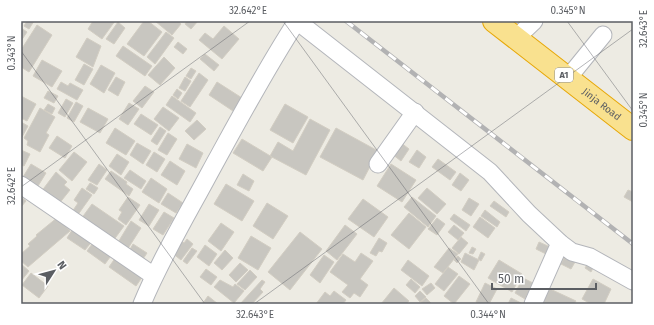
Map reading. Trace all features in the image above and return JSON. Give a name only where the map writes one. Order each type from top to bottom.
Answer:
[{"type":"highway","name":"Jinja Road","points":[[494,21],[633,130]]},
{"type":"street","points":[[142,304],[154,276],[249,101],[297,21],[490,172],[528,214],[560,243],[572,252],[590,256],[633,281]]},
{"type":"street","points":[[516,38],[534,21]]},
{"type":"street","points":[[568,78],[603,35]]},
{"type":"street","points":[[378,164],[415,112]]},
{"type":"street","points":[[21,184],[154,276]]},
{"type":"street","points":[[533,304],[560,243]]},
{"type":"building","points":[[27,21],[34,21],[29,29],[24,26]]},
{"type":"building","points":[[93,21],[115,21],[102,39],[88,29]]},
{"type":"building","points":[[144,21],[148,21],[162,32],[144,56],[127,44]]},
{"type":"building","points":[[155,21],[178,21],[181,24],[172,35]]},
{"type":"building","points":[[187,21],[198,21],[191,29],[185,24]]},
{"type":"building","points":[[118,22],[125,28],[114,44],[106,39]]},
{"type":"building","points":[[37,25],[52,35],[29,72],[21,67],[21,50]]},
{"type":"building","points":[[224,26],[239,39],[222,59],[199,40],[205,33],[213,39]]},
{"type":"building","points":[[21,28],[27,32],[21,41]]},
{"type":"building","points":[[166,32],[174,38],[155,64],[147,57]]},
{"type":"building","points":[[87,38],[101,46],[93,67],[76,57]]},
{"type":"building","points":[[178,42],[187,49],[183,54],[174,47]]},
{"type":"building","points":[[123,46],[152,66],[145,76],[116,56]]},
{"type":"building","points":[[205,54],[219,65],[214,71],[200,59]]},
{"type":"building","points":[[164,57],[175,68],[160,85],[148,75]]},
{"type":"building","points":[[42,60],[62,71],[52,87],[33,76]]},
{"type":"building","points":[[84,64],[93,69],[84,85],[75,80]]},
{"type":"building","points":[[101,65],[115,73],[104,93],[90,84]]},
{"type":"building","points":[[191,68],[196,71],[191,79],[186,76]]},
{"type":"building","points":[[199,73],[208,80],[190,107],[181,101]]},
{"type":"building","points":[[116,77],[125,82],[118,96],[108,90]]},
{"type":"building","points":[[185,77],[191,81],[185,91],[179,88]]},
{"type":"building","points":[[61,82],[68,86],[70,83],[83,90],[77,100],[57,89]]},
{"type":"building","points":[[217,82],[242,98],[233,111],[209,95]]},
{"type":"building","points":[[145,86],[154,92],[142,108],[133,101]]},
{"type":"building","points":[[177,89],[182,93],[178,99],[173,95]]},
{"type":"building","points":[[48,91],[58,96],[54,103],[44,98]]},
{"type":"building","points":[[21,96],[36,104],[27,121],[21,118]]},
{"type":"building","points":[[172,96],[196,113],[190,122],[166,105]]},
{"type":"building","points":[[66,99],[73,103],[65,117],[58,113]]},
{"type":"building","points":[[76,102],[83,106],[74,122],[67,118]]},
{"type":"building","points":[[129,103],[139,109],[128,125],[119,119]]},
{"type":"building","points":[[48,104],[55,108],[52,114],[44,110]]},
{"type":"building","points":[[285,104],[308,117],[293,143],[270,130]]},
{"type":"building","points":[[163,107],[179,118],[169,131],[154,119]]},
{"type":"building","points":[[40,108],[55,117],[46,133],[49,135],[40,152],[27,145],[28,141],[24,138]]},
{"type":"building","points":[[88,108],[108,119],[100,133],[80,122]]},
{"type":"building","points":[[141,114],[158,125],[151,135],[134,124]]},
{"type":"building","points":[[310,119],[330,130],[306,175],[270,156],[278,142],[293,151]]},
{"type":"building","points":[[197,120],[206,129],[194,140],[185,131]]},
{"type":"building","points":[[21,122],[28,126],[22,137],[21,136]]},
{"type":"building","points":[[160,127],[166,131],[157,145],[151,141]]},
{"type":"building","points":[[115,128],[135,141],[126,155],[106,143]]},
{"type":"building","points":[[336,128],[378,151],[363,180],[320,157]]},
{"type":"building","points":[[168,133],[177,139],[167,155],[158,150]]},
{"type":"building","points":[[57,136],[72,146],[65,158],[49,148]]},
{"type":"building","points":[[242,139],[272,157],[263,171],[233,153]]},
{"type":"building","points":[[400,142],[409,149],[401,161],[392,154]]},
{"type":"building","points":[[137,143],[151,151],[143,164],[130,155]]},
{"type":"building","points":[[187,144],[203,153],[196,168],[179,159]]},
{"type":"building","points":[[21,150],[30,154],[24,166],[21,165]]},
{"type":"building","points":[[417,150],[426,157],[419,168],[409,162]]},
{"type":"building","points":[[74,152],[87,162],[72,181],[59,170]]},
{"type":"building","points":[[154,152],[165,159],[157,172],[146,165]]},
{"type":"building","points":[[117,154],[129,162],[121,175],[109,166]]},
{"type":"building","points":[[438,159],[456,172],[450,180],[432,167]]},
{"type":"building","points":[[170,161],[185,171],[177,185],[161,175]]},
{"type":"building","points":[[31,164],[46,173],[38,186],[23,177]]},
{"type":"building","points":[[99,164],[107,170],[97,185],[88,180]]},
{"type":"building","points":[[391,164],[416,180],[402,202],[377,186]]},
{"type":"building","points":[[130,170],[146,181],[141,189],[124,178]]},
{"type":"building","points":[[111,171],[127,182],[126,184],[133,189],[129,196],[105,179]]},
{"type":"building","points":[[56,172],[67,182],[64,185],[70,190],[58,205],[41,192]]},
{"type":"building","points":[[460,173],[469,180],[461,191],[452,185]]},
{"type":"building","points":[[243,174],[254,181],[249,191],[237,185]]},
{"type":"building","points":[[151,178],[167,189],[159,203],[142,192]]},
{"type":"building","points":[[90,183],[98,188],[94,194],[86,189]]},
{"type":"building","points":[[226,184],[254,201],[242,221],[214,204]]},
{"type":"building","points":[[82,188],[92,195],[77,216],[72,212],[78,203],[74,200]]},
{"type":"building","points":[[427,188],[446,204],[437,214],[418,198]]},
{"type":"building","points":[[628,190],[633,192],[633,202],[624,197]]},
{"type":"building","points":[[168,193],[183,203],[176,213],[161,204]]},
{"type":"building","points":[[21,197],[26,201],[21,207]]},
{"type":"building","points":[[128,197],[140,205],[126,225],[118,219],[122,212],[119,210]]},
{"type":"building","points":[[412,197],[436,216],[428,227],[404,207]]},
{"type":"building","points":[[469,198],[479,204],[471,216],[462,210]]},
{"type":"building","points":[[363,199],[388,217],[374,237],[348,219]]},
{"type":"building","points":[[494,201],[509,212],[506,217],[490,206]]},
{"type":"building","points":[[267,203],[288,216],[273,239],[253,226]]},
{"type":"building","points":[[92,204],[124,226],[113,241],[81,219]]},
{"type":"building","points":[[149,204],[159,210],[149,226],[139,220]]},
{"type":"building","points":[[485,210],[500,222],[497,227],[481,216]]},
{"type":"building","points":[[164,212],[174,218],[163,235],[153,229]]},
{"type":"building","points":[[409,213],[426,227],[409,249],[391,235]]},
{"type":"building","points":[[454,214],[470,225],[466,231],[450,219]]},
{"type":"building","points":[[58,217],[70,231],[28,267],[21,261],[21,254],[30,246],[28,244],[37,236],[36,235]]},
{"type":"building","points":[[480,217],[495,228],[488,238],[473,227]]},
{"type":"building","points":[[437,218],[445,224],[437,235],[428,229]]},
{"type":"building","points":[[131,221],[141,228],[127,250],[117,244]]},
{"type":"building","points":[[221,223],[234,232],[221,251],[208,241]]},
{"type":"building","points":[[345,225],[357,234],[337,260],[326,251]]},
{"type":"building","points":[[454,225],[464,233],[458,240],[448,232]]},
{"type":"building","points":[[74,227],[93,240],[85,250],[67,238]]},
{"type":"building","points":[[300,232],[322,249],[290,290],[268,272]]},
{"type":"building","points":[[251,236],[271,248],[258,270],[238,258]]},
{"type":"building","points":[[461,237],[468,243],[459,254],[452,248]]},
{"type":"building","points":[[379,238],[387,243],[382,252],[379,251],[376,256],[370,253]]},
{"type":"building","points":[[187,239],[193,244],[181,260],[172,253],[181,241],[184,243]]},
{"type":"building","points":[[95,240],[113,253],[105,264],[87,251]]},
{"type":"building","points":[[539,242],[550,247],[546,254],[536,249]]},
{"type":"building","points":[[133,244],[147,253],[141,262],[128,253]]},
{"type":"building","points":[[205,245],[217,254],[209,266],[197,257]]},
{"type":"building","points":[[472,247],[476,249],[473,254],[469,253]]},
{"type":"building","points":[[192,248],[197,251],[187,264],[183,261]]},
{"type":"building","points":[[449,248],[458,254],[443,273],[434,267]]},
{"type":"building","points":[[225,250],[233,258],[222,270],[214,263]]},
{"type":"building","points":[[481,252],[485,254],[481,261],[478,259]]},
{"type":"building","points":[[361,253],[373,261],[360,279],[368,285],[360,297],[354,293],[350,298],[342,292],[348,285],[330,272],[343,254],[355,262]]},
{"type":"building","points":[[465,253],[479,260],[474,270],[461,262]]},
{"type":"building","points":[[118,254],[145,273],[136,286],[109,267]]},
{"type":"building","points":[[324,255],[334,262],[320,283],[310,275]]},
{"type":"building","points":[[458,256],[461,259],[457,263],[454,260]]},
{"type":"building","points":[[565,256],[575,262],[571,269],[561,264]]},
{"type":"building","points":[[408,260],[429,276],[422,286],[401,270]]},
{"type":"building","points":[[499,260],[522,274],[512,292],[488,278]]},
{"type":"building","points":[[589,261],[595,264],[591,272],[585,268]]},
{"type":"building","points":[[240,263],[248,270],[236,282],[229,275]]},
{"type":"building","points":[[21,264],[29,271],[21,281]]},
{"type":"building","points":[[448,267],[458,274],[444,291],[435,284]]},
{"type":"building","points":[[206,269],[217,277],[211,285],[200,277]]},
{"type":"building","points":[[250,270],[257,277],[245,290],[237,284]]},
{"type":"building","points":[[31,273],[48,286],[39,298],[22,285]]},
{"type":"building","points":[[459,276],[470,284],[454,304],[444,296]]},
{"type":"building","points":[[523,278],[533,283],[525,299],[515,293]]},
{"type":"building","points":[[411,279],[420,287],[415,293],[406,285]]},
{"type":"building","points":[[593,279],[611,289],[604,304],[591,304],[582,299]]},
{"type":"building","points":[[220,280],[233,287],[235,284],[244,291],[234,303],[214,287]]},
{"type":"building","points":[[262,280],[265,282],[260,289],[263,292],[252,304],[240,304]]},
{"type":"building","points":[[431,283],[435,288],[427,295],[422,289]]},
{"type":"building","points":[[485,283],[497,289],[489,304],[480,304],[476,302]]},
{"type":"building","points":[[394,288],[409,301],[406,304],[381,304]]},
{"type":"building","points":[[548,288],[576,301],[574,304],[547,304],[542,302]]},
{"type":"building","points":[[334,291],[346,300],[343,304],[316,304],[325,292],[330,296]]},
{"type":"building","points":[[420,291],[426,297],[420,302],[415,296]]},
{"type":"building","points":[[208,296],[218,304],[203,303]]},
{"type":"building","points":[[426,298],[432,304],[421,302]]},
{"type":"building","points":[[511,298],[523,304],[508,304]]},
{"type":"railway","points":[[346,21],[633,244]]}]
